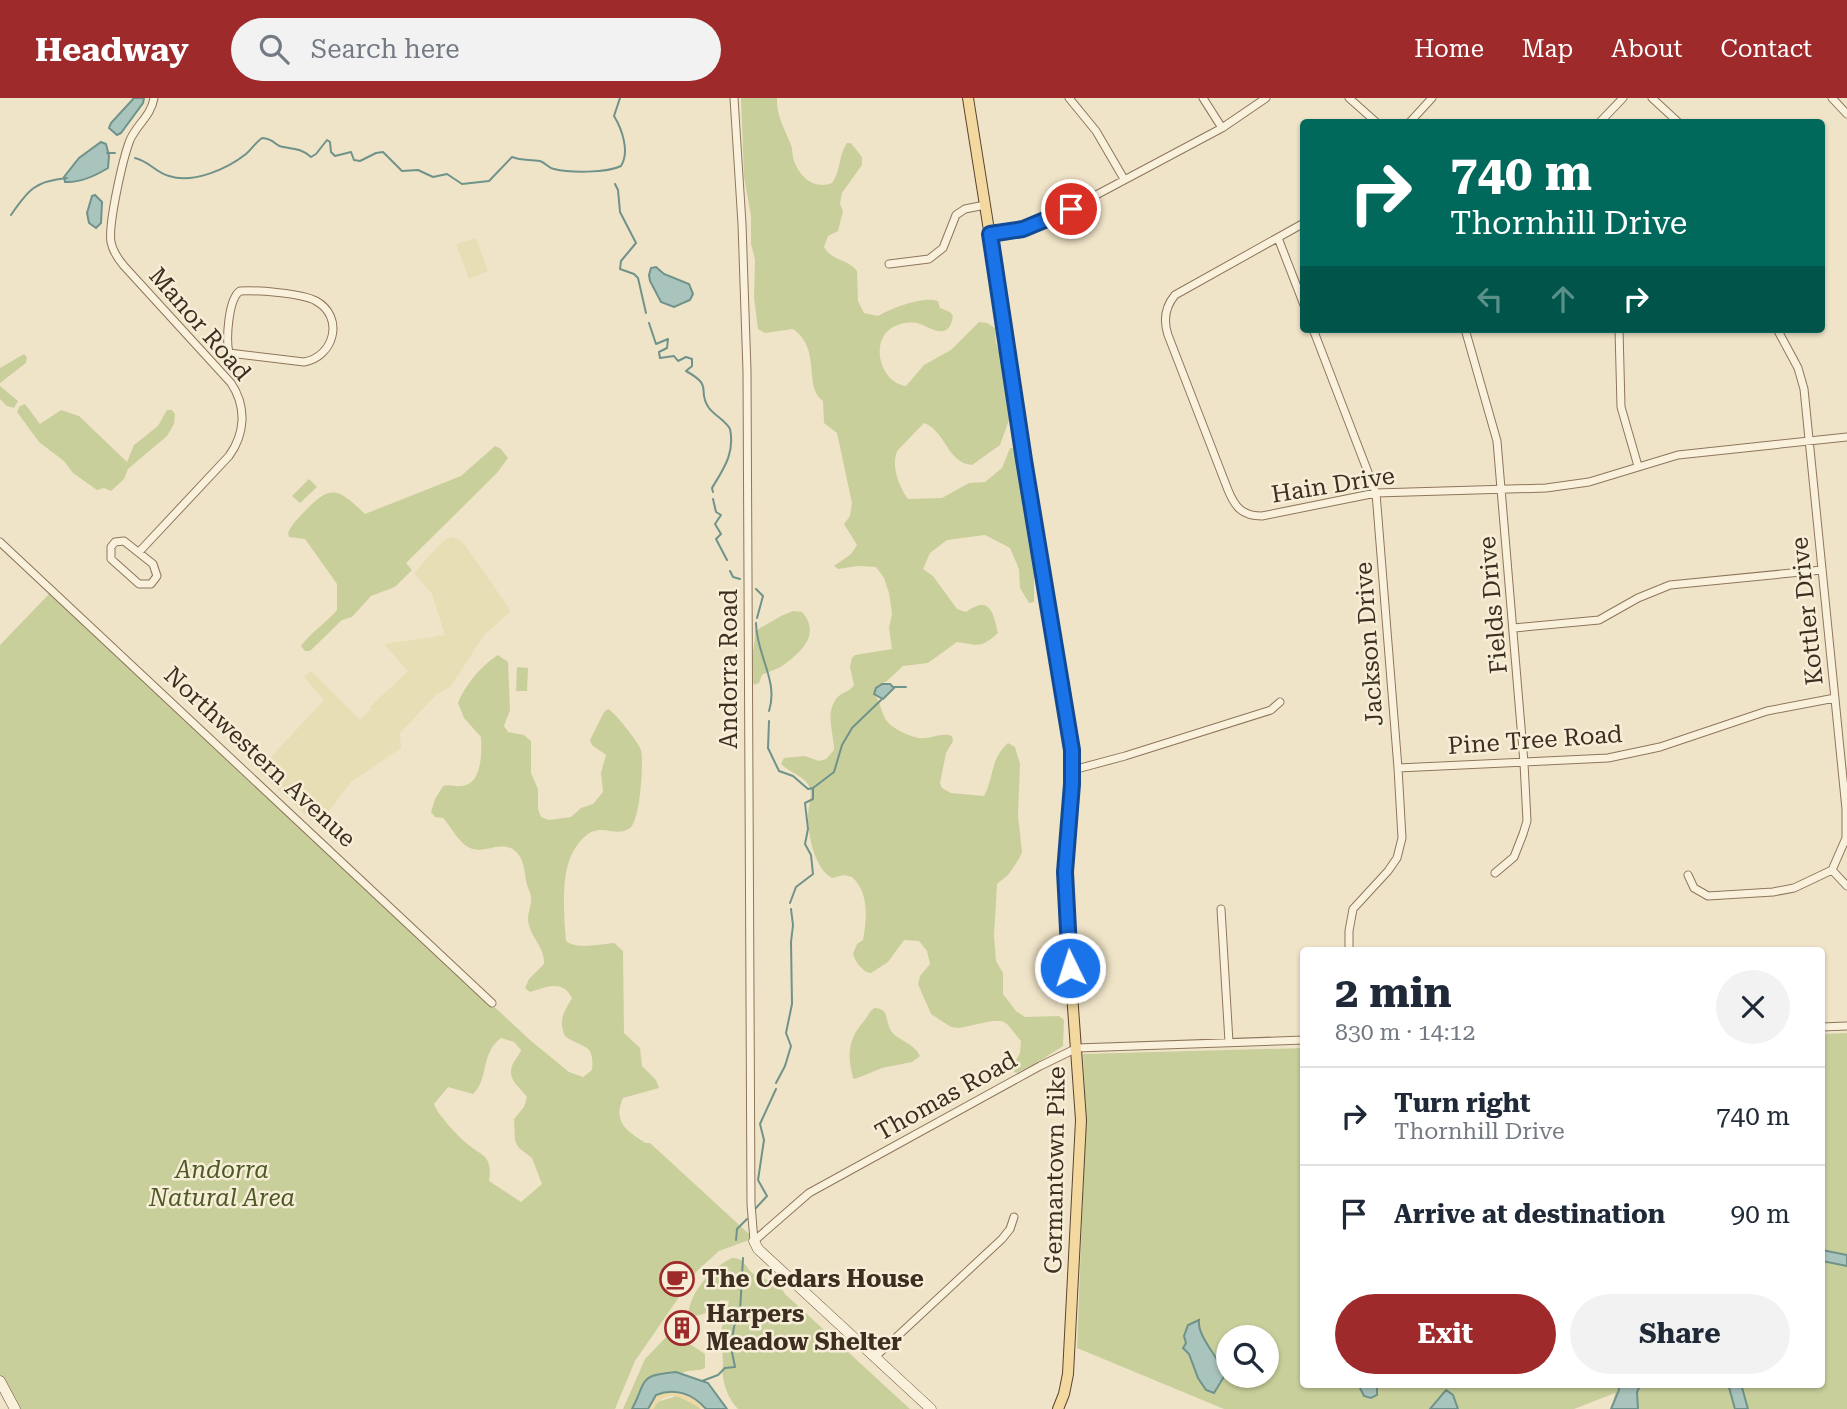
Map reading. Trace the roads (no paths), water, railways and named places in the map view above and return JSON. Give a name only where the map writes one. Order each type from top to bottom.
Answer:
[{"type":"main road","name":"Germantown Pike","points":[[968,98],[1070,736],[1073,770],[1065,881],[1081,1121],[1068,1374],[1058,1409]]},
{"type":"street","name":"Manor Road","points":[[139,552],[225,461],[237,444],[242,425],[241,405],[234,388],[124,266],[112,246],[111,228],[127,148],[133,134],[150,113],[154,98]]},
{"type":"street","name":"Andorra Road","points":[[734,98],[747,343],[751,1204],[754,1241]]},
{"type":"street","points":[[1069,98],[1096,131],[1124,179]]},
{"type":"street","points":[[1203,98],[1222,128]]},
{"type":"street","points":[[990,234],[1023,229],[1053,218],[1222,128],[1266,98]]},
{"type":"street","points":[[1349,98],[1373,119]]},
{"type":"street","points":[[1413,119],[1432,98]]},
{"type":"street","points":[[1603,119],[1623,98]]},
{"type":"street","points":[[1652,98],[1675,119]]},
{"type":"street","points":[[1833,98],[1847,114]]},
{"type":"street","points":[[889,264],[929,259],[943,248],[957,215],[965,209],[985,205]]},
{"type":"street","name":"Hain Drive","points":[[1300,225],[1175,295],[1165,314],[1168,335],[1228,490],[1241,511],[1254,516],[1376,494],[1503,491],[1589,482],[1678,455],[1847,437]]},
{"type":"street","points":[[1278,238],[1300,295]]},
{"type":"street","points":[[240,291],[309,298],[323,305],[331,318],[333,334],[330,344],[319,356],[309,361],[229,353],[233,299],[240,291]]},
{"type":"street","name":"Jackson Drive","points":[[1315,333],[1376,494],[1402,838],[1397,858],[1353,909],[1349,947]]},
{"type":"street","name":"Fields Drive","points":[[1466,333],[1497,441],[1524,763],[1527,821],[1514,857],[1495,873]]},
{"type":"street","points":[[1619,333],[1621,407],[1638,466]]},
{"type":"street","name":"Kottler Drive","points":[[1779,333],[1798,368],[1804,389],[1835,698],[1846,838],[1832,870]]},
{"type":"street","points":[[216,366],[229,353]]},
{"type":"street","points":[[121,540],[127,541],[139,552],[156,570],[156,579],[149,585],[137,582],[113,561],[110,553],[113,544],[121,540]]},
{"type":"street","name":"Northwestern Avenue","points":[[0,542],[492,1003]]},
{"type":"street","points":[[1514,628],[1599,620],[1638,598],[1670,586],[1822,570]]},
{"type":"street","name":"Pine Tree Road","points":[[1398,768],[1608,758],[1660,747],[1767,711],[1835,698]]},
{"type":"street","points":[[1073,770],[1271,710],[1280,702]]},
{"type":"street","points":[[1688,875],[1695,888],[1708,896],[1794,888],[1832,870],[1847,886]]},
{"type":"street","points":[[1221,909],[1229,1042]]},
{"type":"street","points":[[1825,1027],[1847,1026]]},
{"type":"street","name":"Thomas Road","points":[[754,1241],[810,1193],[1077,1048],[1300,1040]]},
{"type":"street","points":[[875,1357],[1002,1239],[1010,1229],[1014,1217]]},
{"type":"street","points":[[754,1241],[758,1249],[931,1409]]},
{"type":"street","points":[[0,1381],[15,1409]]},
{"type":"water","points":[[134,98],[144,98],[143,103],[117,135],[109,128],[111,123]]},
{"type":"water","points":[[101,142],[106,144],[108,168],[87,178],[65,182],[64,177],[79,158]]},
{"type":"water","points":[[95,195],[102,202],[101,223],[96,228],[89,223],[87,213],[92,196]]},
{"type":"water","points":[[656,267],[664,274],[689,284],[693,294],[690,300],[674,307],[661,302],[649,275],[651,268]]},
{"type":"water","points":[[882,684],[890,684],[894,688],[883,699],[874,694],[876,688]]},
{"type":"water","points":[[1825,1251],[1847,1255],[1847,1266],[1825,1262]]},
{"type":"water","points":[[1199,1320],[1201,1333],[1216,1358],[1217,1388],[1214,1393],[1206,1390],[1198,1378],[1189,1354],[1183,1348],[1188,1325]]},
{"type":"water","points":[[676,1372],[708,1383],[727,1409],[706,1409],[683,1393],[670,1392],[656,1395],[648,1409],[632,1409],[642,1385],[649,1377]]},
{"type":"water","points":[[1360,1388],[1377,1388],[1377,1395],[1371,1398],[1364,1396]]},
{"type":"water","points":[[1639,1388],[1638,1409],[1611,1409],[1619,1390]]},
{"type":"water","points":[[1729,1388],[1742,1388],[1748,1409],[1735,1409]]},
{"type":"water","points":[[1446,1390],[1453,1395],[1458,1409],[1430,1409]]},
{"type":"waterway","points":[[135,158],[169,176],[199,177],[238,160],[262,138],[311,157],[327,140],[335,156],[351,152],[354,160],[360,161],[383,152],[402,171],[418,170],[433,177],[447,174],[462,184],[489,181],[512,157],[540,161],[561,170],[607,170],[621,166],[624,160],[625,147],[614,116],[620,98]]},
{"type":"waterway","points":[[107,153],[115,153]]},
{"type":"waterway","points":[[11,215],[33,188],[67,178]]},
{"type":"waterway","points":[[615,184],[620,212],[636,243],[621,261],[620,269],[638,278],[646,313]]},
{"type":"waterway","points":[[649,323],[656,344],[668,339],[667,348],[659,352],[660,358],[674,356],[678,361],[686,357],[692,359],[692,366],[686,371],[700,381],[705,402],[730,429],[730,453],[712,488],[713,492]]},
{"type":"waterway","points":[[713,499],[716,512],[721,515],[715,524],[721,534],[716,539],[727,560]]},
{"type":"waterway","points":[[730,571],[733,577],[740,579]]},
{"type":"waterway","points":[[756,589],[763,596],[757,618]]},
{"type":"waterway","points":[[756,623],[759,646],[771,689],[769,711]]},
{"type":"waterway","points":[[894,687],[906,687]]},
{"type":"waterway","points":[[813,788],[834,772],[842,745],[852,728],[881,700]]},
{"type":"waterway","points":[[769,721],[768,748],[779,771],[793,776],[808,789],[813,788],[813,799],[805,803],[808,829],[805,844],[811,855],[813,874],[796,887],[790,903]]},
{"type":"waterway","points":[[776,1083],[791,1046],[786,1033],[792,1004],[791,909]]},
{"type":"waterway","points":[[755,1209],[767,1196],[758,1180],[764,1140],[760,1124],[776,1089]]},
{"type":"waterway","points":[[736,1240],[737,1229],[747,1219]]},
{"type":"waterway","points":[[702,1381],[718,1375],[725,1368],[735,1367],[731,1347],[740,1312],[743,1258]]},
{"type":"place","name":"The Cedars House","points":[[677,1279]]},
{"type":"place","name":"Harpers Meadow Shelter","points":[[682,1328]]},
{"type":"park label","name":"Andorra Natural Area","points":[[222,1184]]}]
